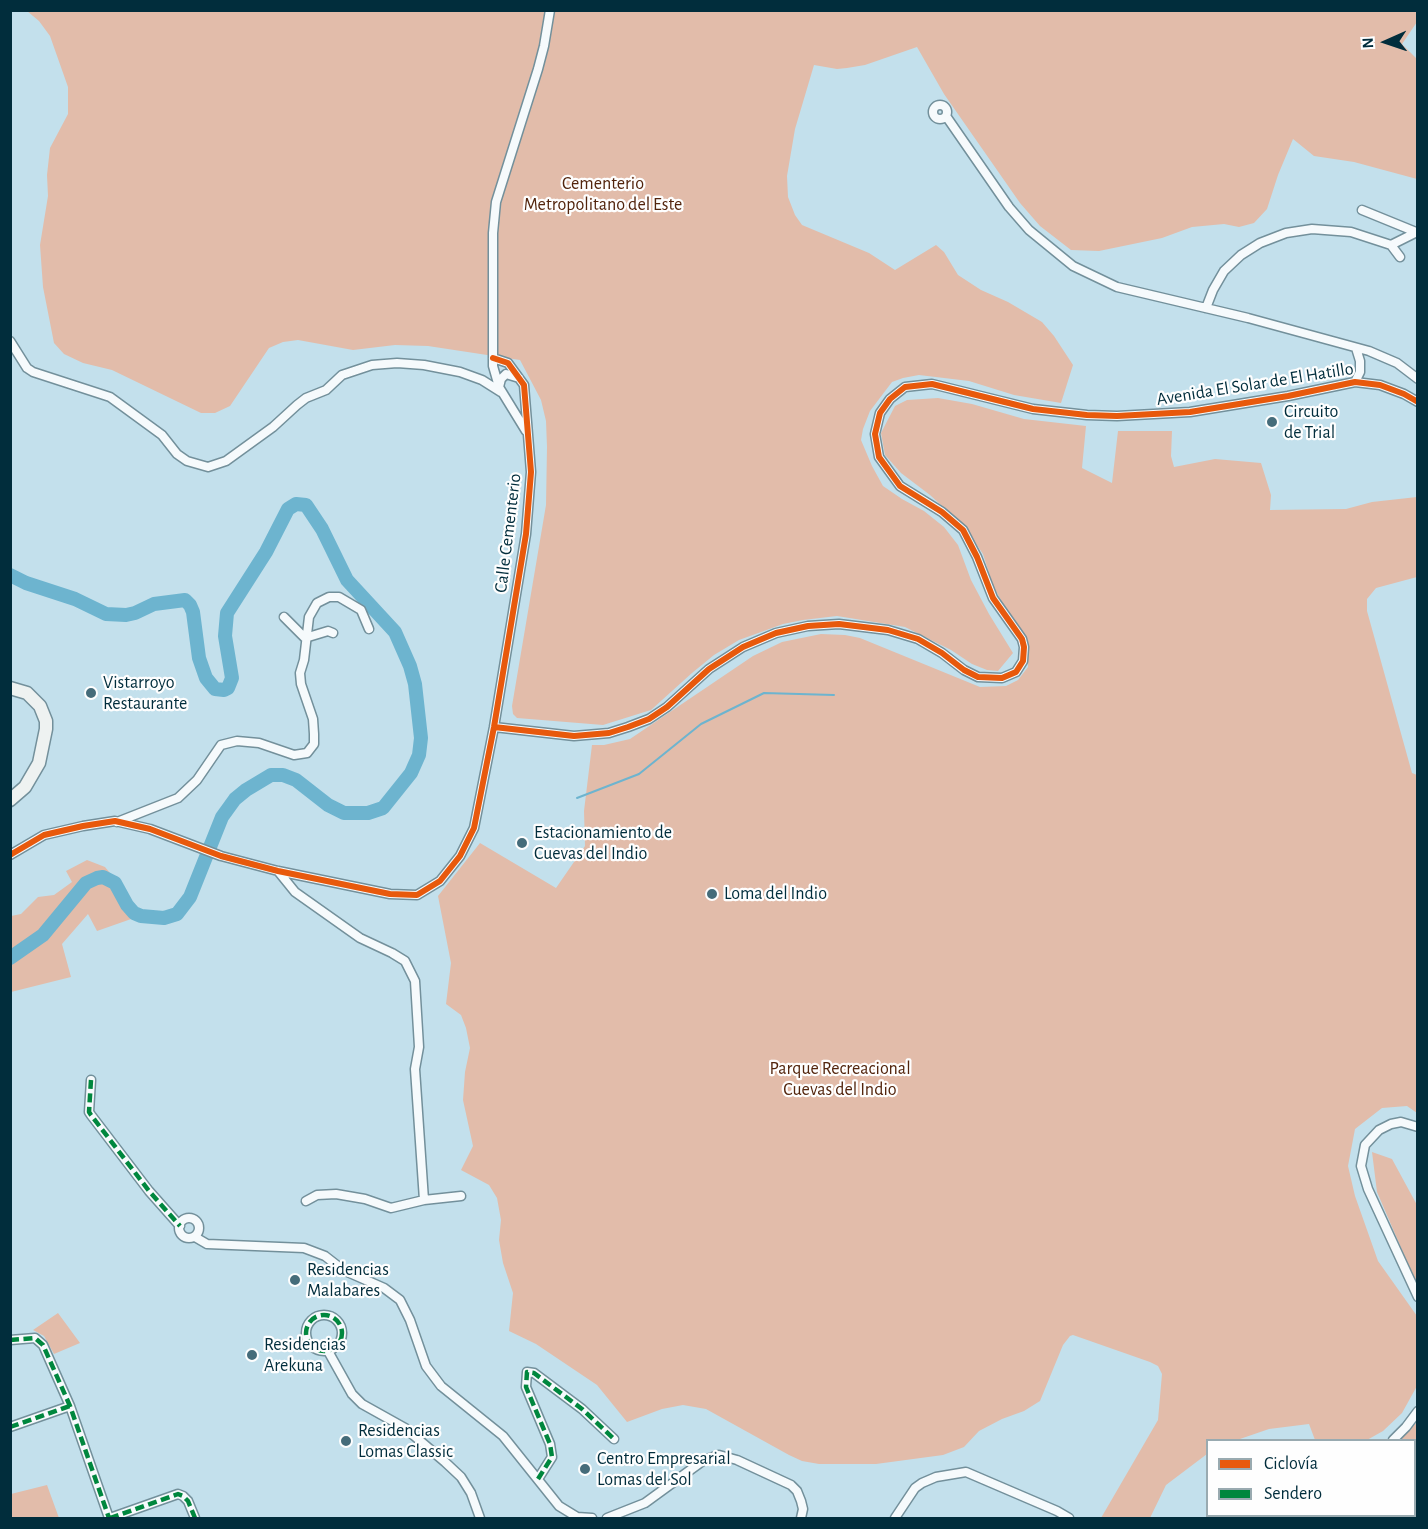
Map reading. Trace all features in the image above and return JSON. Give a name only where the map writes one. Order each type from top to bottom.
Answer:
[{"type":"street","points":[[530,438],[500,389],[494,358],[492,280],[496,202],[538,69],[550,10]]},
{"type":"street","points":[[946,116],[1009,207],[1029,230],[1073,266],[1117,287],[1248,318],[1385,356],[1418,379]]},
{"type":"street","points":[[1362,210],[1417,232]]},
{"type":"street","points":[[1206,309],[1213,290],[1224,271],[1241,255],[1260,243],[1286,233],[1312,229],[1336,230],[1366,236],[1391,245],[1400,257]]},
{"type":"street","points":[[1391,245],[1417,232]]},
{"type":"street","points":[[10,341],[27,368],[33,372],[110,397],[162,435],[177,454],[187,461],[208,467],[226,461],[273,427],[306,398],[326,390],[342,375],[372,365],[397,363],[424,365],[460,372],[500,389]]},
{"type":"street","points":[[1356,348],[1360,361],[1356,382]]},
{"type":"street","points":[[494,358],[508,363],[520,378]]},
{"type":"street","points":[[500,389],[501,379],[506,374],[520,378]]},
{"type":"street","name":"Calle Cementerio","points":[[117,822],[150,829],[221,856],[278,871],[400,895],[417,895],[432,886],[454,865],[474,828],[494,727],[526,534],[531,472],[530,438],[524,385],[520,378]]},
{"type":"street","name":"Avenida El Solar de El Hatillo","points":[[494,727],[574,736],[609,733],[639,724],[667,707],[709,669],[742,647],[777,633],[808,626],[839,624],[888,630],[918,639],[978,677],[1002,678],[1016,672],[1023,662],[1022,639],[993,598],[963,530],[942,512],[900,486],[879,457],[875,435],[880,413],[890,399],[905,387],[932,384],[1045,411],[1087,415],[1131,416],[1190,411],[1288,396],[1356,382],[1380,385],[1418,402]]},
{"type":"street","points":[[10,855],[44,836],[83,826],[117,822],[178,798],[197,780],[221,745],[237,741],[259,743],[294,755],[307,753],[314,744],[313,719],[301,684],[300,673],[304,660],[309,617],[317,603],[329,597],[339,597],[361,610],[369,629]]},
{"type":"street","points":[[284,616],[305,638]]},
{"type":"street","points":[[305,638],[328,631],[333,633]]},
{"type":"street","points":[[10,688],[27,693],[40,706],[46,721],[46,729],[39,763],[25,787],[10,800]]},
{"type":"street","points":[[278,871],[295,892],[360,938],[392,953],[405,962],[415,981],[419,1047],[415,1069],[424,1200]]},
{"type":"street","points":[[91,1080],[89,1112],[91,1115],[149,1191],[180,1226],[183,1236],[189,1239],[195,1237],[199,1228],[194,1220],[184,1220],[180,1226]]},
{"type":"street","points":[[1418,1127],[1401,1122],[1379,1130],[1365,1145],[1361,1166],[1368,1189],[1418,1297]]},
{"type":"street","points":[[306,1201],[316,1196],[336,1194],[358,1197],[391,1208],[424,1200],[461,1196]]},
{"type":"street","points":[[195,1237],[207,1244],[304,1248],[325,1256],[344,1270],[384,1288],[400,1300],[410,1320],[426,1366],[441,1386],[502,1436],[559,1506],[577,1517],[592,1518]]},
{"type":"street","points":[[319,1316],[330,1316],[342,1328],[338,1345],[328,1350],[316,1349],[306,1334],[309,1323],[319,1316]]},
{"type":"street","points":[[10,1340],[29,1338],[40,1341],[44,1345],[70,1406],[110,1518],[178,1494],[188,1502],[195,1518]]},
{"type":"street","points":[[328,1350],[347,1386],[362,1404],[405,1428],[461,1477],[471,1493],[480,1518]]},
{"type":"street","points":[[538,1479],[552,1457],[550,1444],[526,1387],[527,1372],[543,1380],[582,1409],[614,1439]]},
{"type":"street","points":[[10,1427],[70,1406]]},
{"type":"street","points":[[1394,1439],[1418,1411]]},
{"type":"street","points":[[607,1518],[645,1503],[704,1460],[719,1455],[736,1460],[791,1485],[797,1491],[801,1501],[803,1509],[801,1518]]},
{"type":"street","points":[[895,1518],[915,1488],[922,1483],[936,1477],[966,1472],[1069,1518]]},
{"type":"green space","name":"Cementerio Metropolitano del Este","points":[[27,11],[1417,11],[1417,22],[1402,44],[1417,59],[1417,179],[1354,162],[1314,156],[1293,139],[1267,209],[1254,223],[1239,227],[1224,224],[1192,227],[1162,238],[1099,251],[1071,250],[1040,226],[1020,203],[944,94],[917,47],[865,65],[837,69],[814,65],[795,129],[787,176],[788,197],[802,225],[869,253],[895,270],[936,245],[944,252],[958,275],[981,290],[1008,302],[1042,322],[1073,365],[1061,403],[1014,395],[969,381],[919,375],[903,378],[892,382],[870,411],[863,429],[861,440],[883,486],[924,511],[944,527],[958,545],[971,580],[1013,653],[998,671],[987,670],[905,627],[837,616],[803,620],[783,624],[739,640],[714,655],[651,710],[603,725],[517,718],[513,714],[512,706],[546,505],[547,447],[546,421],[541,400],[520,360],[428,346],[395,345],[353,350],[298,340],[283,342],[269,348],[230,406],[215,413],[201,413],[112,370],[83,363],[64,354],[54,343],[43,287],[40,245],[48,196],[47,175],[50,148],[68,114],[68,87],[50,36],[39,21]]},
{"type":"green space","name":"Parque Recreacional Cuevas del Indio","points":[[938,398],[972,404],[1024,419],[1086,426],[1082,468],[1112,483],[1118,431],[1172,431],[1171,456],[1174,467],[1215,459],[1261,463],[1271,495],[1270,510],[1346,509],[1372,502],[1417,497],[1417,577],[1376,588],[1367,599],[1367,611],[1412,773],[1417,775],[1417,1113],[1407,1106],[1382,1108],[1355,1129],[1348,1166],[1355,1196],[1378,1261],[1417,1316],[1417,1386],[1402,1413],[1383,1431],[1369,1439],[1315,1439],[1309,1424],[1269,1429],[1240,1439],[1206,1439],[1206,1455],[1166,1485],[1150,1518],[1101,1518],[1158,1420],[1162,1374],[1158,1366],[1150,1362],[1073,1335],[1063,1345],[1040,1401],[1024,1411],[979,1431],[964,1447],[943,1455],[876,1464],[819,1464],[802,1461],[706,1409],[683,1405],[662,1409],[627,1422],[597,1385],[536,1344],[509,1331],[513,1293],[503,1263],[499,1240],[501,1220],[497,1198],[489,1185],[461,1170],[473,1146],[463,1100],[470,1048],[461,1015],[446,1004],[451,963],[438,896],[480,843],[556,888],[585,846],[584,811],[592,745],[604,745],[630,739],[753,656],[782,642],[821,634],[860,638],[980,687],[1006,686],[1018,680],[1028,667],[1028,647],[993,586],[983,554],[964,526],[930,495],[901,473],[885,455],[881,433],[895,406],[907,400]]},
{"type":"green space","points":[[87,860],[105,867],[131,898],[134,918],[97,931],[88,914],[62,944],[71,977],[11,992],[11,916],[21,914],[38,897],[54,895],[72,882],[66,871]]},
{"type":"green space","points":[[1372,1152],[1392,1159],[1417,1205],[1417,1285],[1377,1192]]},
{"type":"green space","points":[[58,1313],[80,1343],[54,1354],[44,1336],[33,1330]]},
{"type":"green space","points":[[1417,1422],[1417,1518],[1278,1518],[1416,1517],[1416,1439],[1401,1439]]},
{"type":"green space","points":[[47,1485],[59,1518],[11,1518],[11,1494]]},
{"type":"waterway","points":[[10,575],[26,583],[75,599],[106,614],[126,615],[154,604],[185,600],[193,612],[199,658],[206,678],[215,689],[224,690],[228,688],[232,678],[225,636],[227,613],[266,552],[288,509],[296,504],[306,505],[322,529],[347,580],[395,632],[415,684],[421,738],[419,755],[411,773],[383,808],[368,813],[344,813],[328,805],[296,780],[283,775],[271,775],[235,799],[222,817],[190,897],[177,914],[164,918],[141,916],[134,913],[115,883],[103,877],[97,878],[86,883],[43,935],[10,958]]},
{"type":"waterway","points":[[577,798],[639,774],[701,724],[764,693],[834,695]]},
{"type":"marked path","points":[[91,1080],[89,1112],[149,1191],[180,1226]]},
{"type":"marked path","points":[[324,1315],[337,1320],[342,1333],[337,1346],[324,1351],[311,1346],[306,1333],[311,1320],[324,1315]]},
{"type":"marked path","points":[[10,1340],[35,1338],[43,1345],[70,1406],[109,1518]]},
{"type":"marked path","points":[[538,1479],[552,1457],[550,1444],[526,1387],[527,1372],[534,1373],[582,1409],[614,1439]]},
{"type":"marked path","points":[[10,1427],[70,1406]]},
{"type":"marked path","points":[[110,1518],[178,1494],[188,1501],[195,1518]]},
{"type":"cycle path","points":[[10,855],[44,835],[115,821],[150,829],[221,856],[278,871],[390,894],[417,895],[440,881],[460,856],[474,828],[494,727],[526,534],[531,472],[524,385],[508,363],[493,358]]},
{"type":"cycle path","points":[[494,727],[574,736],[609,733],[628,727],[649,719],[667,707],[709,669],[743,647],[776,633],[808,626],[839,624],[888,630],[918,639],[978,677],[1002,678],[1016,672],[1023,661],[1022,639],[993,598],[977,557],[963,530],[942,512],[900,486],[879,457],[875,434],[880,413],[890,399],[905,387],[932,384],[1033,409],[1117,416],[1190,412],[1355,382],[1380,385],[1418,402]]},
{"type":"place","name":"Circuito de Trial","points":[[1272,422]]},
{"type":"place","name":"Vistarroyo Restaurante","points":[[91,693]]},
{"type":"place","name":"Estacionamiento de Cuevas del Indio","points":[[522,843]]},
{"type":"place","name":"Loma del Indio","points":[[712,894]]},
{"type":"place","name":"Residencias Malabares","points":[[295,1280]]},
{"type":"place","name":"Residencias Arekuna","points":[[252,1355]]},
{"type":"place","name":"Residencias Lomas Classic","points":[[346,1441]]},
{"type":"place","name":"Centro Empresarial Lomas del Sol","points":[[585,1469]]}]
